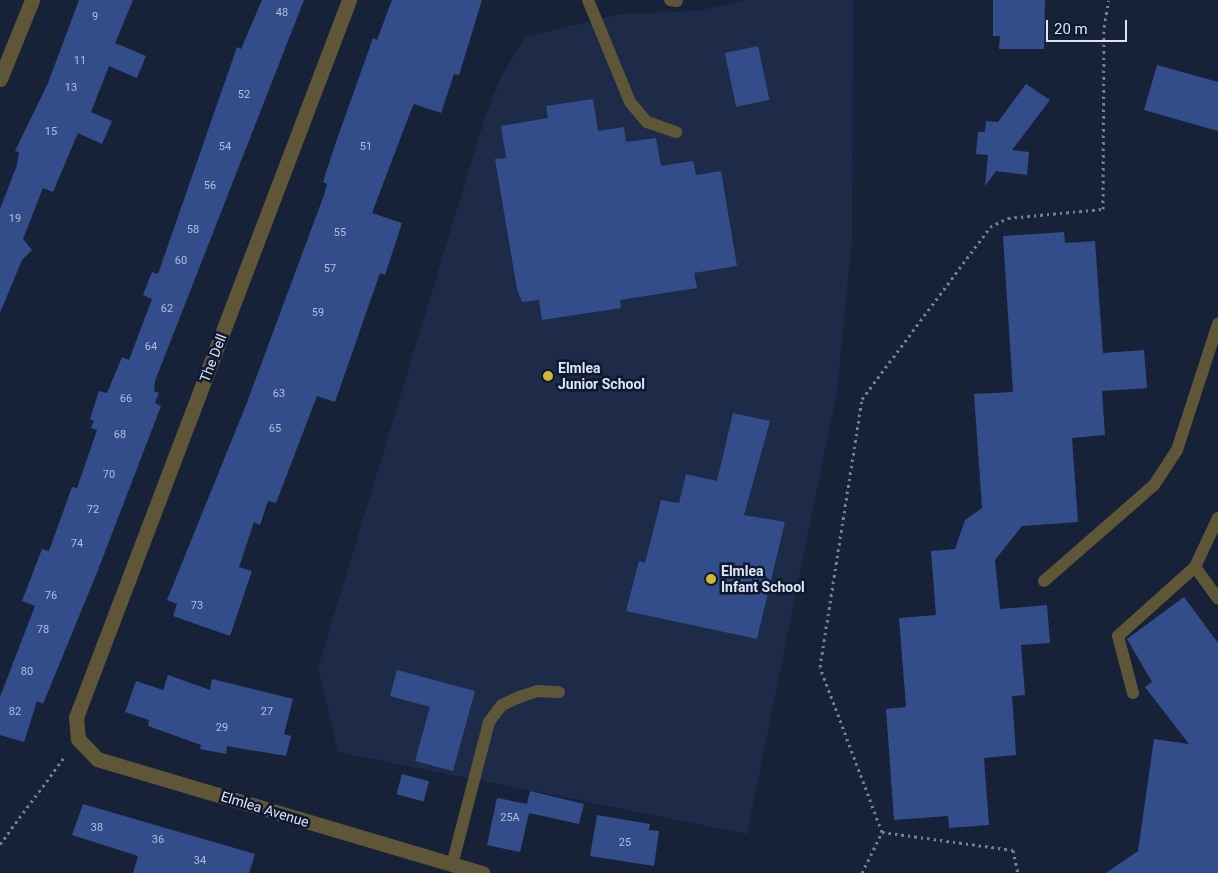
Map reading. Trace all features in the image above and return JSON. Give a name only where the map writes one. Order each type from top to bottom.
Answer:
[{"type":"street","points":[[0,80],[32,0]]},
{"type":"street","name":"The Dell","points":[[78,739],[76,717],[349,0]]},
{"type":"street","name":"Elmlea Avenue","points":[[78,739],[97,759],[482,873]]},
{"type":"lane","points":[[588,0],[630,102],[647,122],[676,132]]},
{"type":"lane","points":[[670,0],[677,1]]},
{"type":"lane","points":[[1044,581],[1154,485],[1178,450],[1218,324]]},
{"type":"lane","points":[[1133,693],[1118,636],[1195,567],[1218,518]]},
{"type":"lane","points":[[1195,567],[1218,599]]},
{"type":"lane","points":[[452,865],[489,722],[502,705],[519,697],[537,691],[559,692]]},
{"type":"path","points":[[862,873],[882,832],[820,667],[862,399],[990,228],[1018,216],[1103,209],[1104,27],[1109,0]]},
{"type":"path","points":[[0,844],[78,739]]},
{"type":"path","points":[[882,832],[1013,850],[1018,873]]},
{"type":"shaded area","name":"Elmlea Junior School","points":[[745,0],[853,0],[852,239],[837,391],[747,834],[338,752],[318,668],[485,117],[501,77],[525,37],[620,14],[699,11]]},
{"type":"building","points":[[79,0],[133,0],[115,43],[146,56],[137,78],[109,66],[91,112],[112,121],[102,144],[78,133],[53,192],[43,188],[23,239],[32,250],[22,260],[0,313],[0,209],[17,165],[19,152],[15,151],[48,83]]},
{"type":"building","points":[[262,0],[304,0],[155,381],[154,391],[159,393],[155,403],[161,406],[98,570],[43,704],[37,701],[24,742],[0,735],[0,697],[35,606],[22,601],[42,549],[49,551],[72,487],[77,488],[97,430],[91,428],[94,421],[90,419],[99,391],[107,393],[122,357],[129,360],[152,299],[143,295],[152,272],[158,274],[237,47],[241,49]]},
{"type":"building","points":[[392,0],[482,0],[459,75],[454,74],[441,113],[414,104],[410,113],[372,213],[402,223],[385,275],[380,273],[335,402],[317,396],[276,503],[268,501],[260,525],[254,522],[239,567],[252,571],[230,636],[173,616],[177,604],[167,600],[246,405],[324,195],[327,184],[323,182],[373,38],[377,40]]},
{"type":"building","points":[[993,0],[1045,0],[1044,49],[999,49],[1000,36],[993,36]]},
{"type":"building","points":[[758,46],[769,100],[736,107],[725,53]]},
{"type":"building","points":[[1157,65],[1218,82],[1218,131],[1144,110]]},
{"type":"building","points":[[1026,84],[1050,100],[1012,150],[1029,152],[1027,175],[996,171],[985,186],[988,155],[976,154],[978,132],[985,132],[986,121],[998,122]]},
{"type":"building","points":[[593,99],[598,131],[624,127],[626,142],[656,138],[661,166],[693,161],[696,175],[721,171],[737,266],[694,273],[697,288],[620,300],[621,308],[542,320],[539,300],[522,302],[517,289],[495,159],[506,158],[501,126],[548,118],[546,106]]},
{"type":"building","points":[[1064,232],[1065,243],[1095,241],[1103,353],[1144,350],[1147,388],[1102,391],[1105,435],[1072,438],[1078,522],[1022,526],[995,560],[1000,609],[1047,605],[1050,643],[1021,645],[1025,695],[1012,696],[1016,755],[984,758],[989,825],[949,828],[948,816],[894,820],[886,709],[906,707],[899,618],[936,615],[931,551],[955,549],[965,520],[982,508],[974,394],[1013,392],[1003,236]]},
{"type":"building","points":[[733,413],[770,421],[744,515],[785,522],[757,639],[626,611],[639,561],[645,563],[661,500],[679,503],[686,474],[717,481]]},
{"type":"building","points":[[1184,597],[1218,643],[1218,873],[1106,873],[1138,851],[1154,739],[1189,744],[1145,687],[1152,682],[1127,639]]},
{"type":"building","points":[[397,670],[475,691],[453,771],[415,761],[430,707],[390,696]]},
{"type":"building","points":[[168,675],[210,690],[212,679],[293,699],[284,734],[291,736],[286,756],[227,746],[226,754],[200,749],[201,745],[148,726],[149,720],[125,712],[136,681],[163,690]]},
{"type":"building","points":[[402,774],[429,781],[424,802],[397,794]]},
{"type":"building","points":[[530,791],[584,804],[579,824],[529,813],[520,852],[487,845],[497,798],[527,804]]},
{"type":"building","points":[[83,804],[255,854],[249,873],[133,873],[138,856],[72,835]]},
{"type":"building","points":[[597,815],[650,824],[649,830],[659,831],[654,866],[590,856]]},
{"type":"place","name":"Elmlea Junior School","points":[[548,376]]},
{"type":"place","name":"Elmlea Infant School","points":[[711,579]]}]
